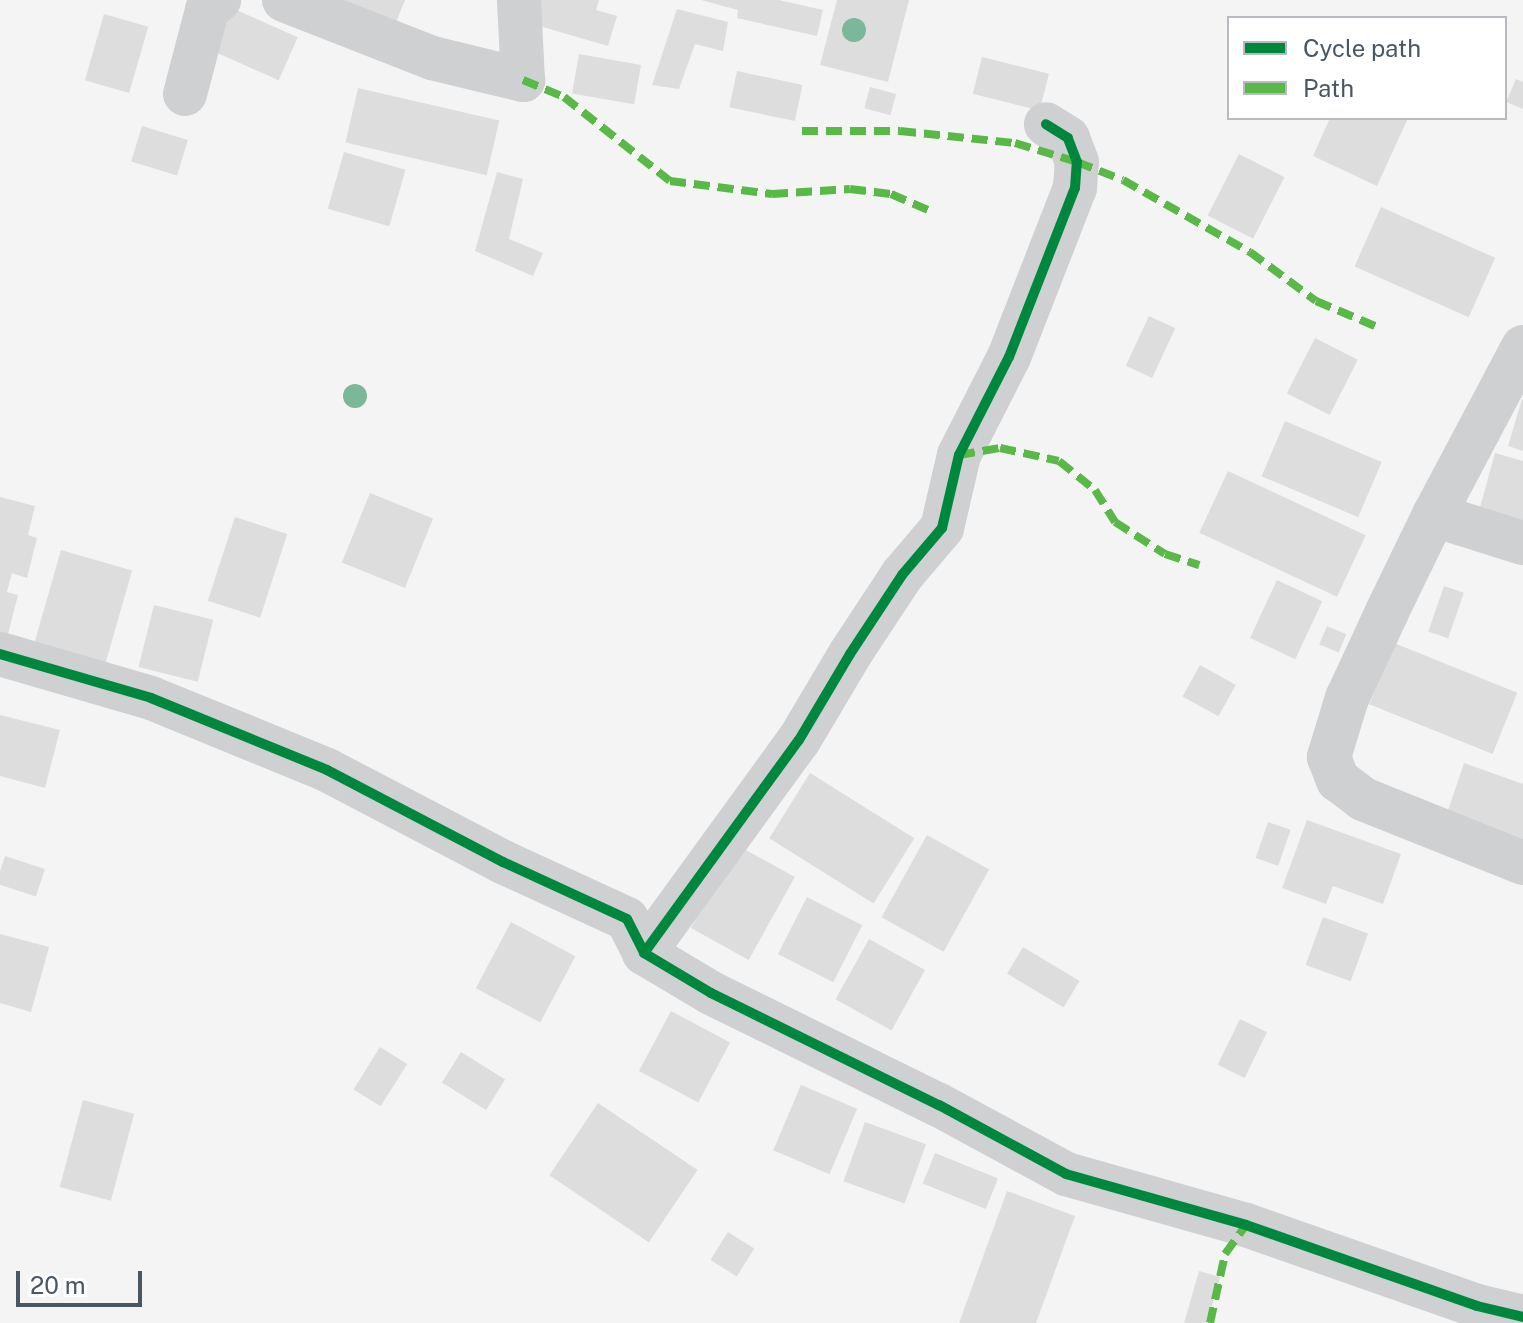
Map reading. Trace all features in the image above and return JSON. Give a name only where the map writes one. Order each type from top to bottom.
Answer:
[{"type":"street","points":[[185,94],[207,10],[219,0]]},
{"type":"street","points":[[284,0],[432,58],[523,80],[519,0]]},
{"type":"street","points":[[644,953],[799,740],[902,575],[942,528],[959,455],[1009,357],[1075,188],[1077,162],[1068,138],[1046,124]]},
{"type":"street","points":[[1523,347],[1434,515],[1347,698],[1329,757],[1338,780],[1363,799],[1523,863]]},
{"type":"street","points":[[1434,515],[1523,543]]},
{"type":"street","points":[[0,654],[151,698],[315,764],[503,862],[627,919],[644,953],[711,993],[939,1105],[1066,1174],[1246,1225],[1477,1306],[1523,1317]]},
{"type":"building","points":[[344,0],[405,0],[395,25]]},
{"type":"building","points":[[536,0],[599,0],[596,10],[617,16],[608,46],[529,23]]},
{"type":"building","points":[[701,0],[779,0],[823,10],[817,36],[737,18],[738,10]]},
{"type":"building","points":[[837,0],[909,0],[888,82],[820,65]]},
{"type":"building","points":[[232,8],[298,37],[279,80],[213,51]]},
{"type":"building","points":[[677,9],[728,22],[723,51],[695,44],[679,89],[652,85]]},
{"type":"building","points":[[104,14],[148,27],[129,93],[85,80]]},
{"type":"building","points":[[579,54],[641,65],[634,104],[572,93]]},
{"type":"building","points":[[982,57],[1049,74],[1040,111],[973,94]]},
{"type":"building","points":[[737,71],[803,85],[795,121],[729,107]]},
{"type":"building","points":[[1516,79],[1523,82],[1523,109],[1507,100]]},
{"type":"building","points":[[870,87],[896,94],[890,115],[864,108]]},
{"type":"building","points":[[358,88],[499,121],[487,175],[345,143]]},
{"type":"building","points":[[1329,120],[1407,120],[1377,186],[1313,156]]},
{"type":"building","points":[[142,126],[188,140],[177,175],[131,161]]},
{"type":"building","points":[[344,152],[406,170],[389,226],[328,209]]},
{"type":"building","points":[[1239,154],[1284,177],[1253,239],[1208,215]]},
{"type":"building","points":[[497,172],[523,179],[509,239],[543,253],[533,276],[475,251]]},
{"type":"building","points":[[1381,207],[1495,258],[1469,317],[1355,266]]},
{"type":"building","points":[[1149,316],[1175,328],[1152,378],[1126,366]]},
{"type":"building","points":[[1315,338],[1358,360],[1330,415],[1287,393]]},
{"type":"building","points":[[1523,399],[1523,451],[1508,446]]},
{"type":"building","points":[[1285,421],[1382,462],[1358,517],[1262,476]]},
{"type":"building","points":[[1495,453],[1523,461],[1523,536],[1476,522]]},
{"type":"building","points":[[1228,471],[1366,535],[1337,597],[1199,533]]},
{"type":"building","points":[[370,493],[433,518],[405,588],[342,563]]},
{"type":"building","points":[[0,497],[35,506],[28,535],[37,538],[27,578],[12,573],[7,592],[18,595],[4,650],[0,649]]},
{"type":"building","points":[[235,517],[287,534],[260,618],[208,601]]},
{"type":"building","points":[[61,550],[132,570],[105,666],[34,645]]},
{"type":"building","points":[[1277,580],[1322,601],[1295,659],[1250,638]]},
{"type":"building","points":[[1444,586],[1464,593],[1448,638],[1428,631]]},
{"type":"building","points":[[154,605],[213,620],[198,682],[139,667]]},
{"type":"building","points":[[1327,626],[1346,634],[1339,653],[1319,644]]},
{"type":"building","points":[[1394,643],[1517,693],[1493,754],[1369,704]]},
{"type":"building","points":[[1200,665],[1236,685],[1218,716],[1183,696]]},
{"type":"building","points":[[0,715],[60,730],[45,788],[0,776]]},
{"type":"building","points":[[1464,763],[1523,784],[1523,856],[1442,828]]},
{"type":"building","points":[[810,773],[914,838],[874,903],[769,838]]},
{"type":"building","points":[[1307,820],[1401,854],[1383,904],[1333,886],[1326,904],[1282,888]]},
{"type":"building","points":[[1268,822],[1291,830],[1278,866],[1256,858]]},
{"type":"building","points":[[927,835],[989,869],[944,952],[881,917]]},
{"type":"building","points":[[737,845],[795,877],[749,960],[691,928]]},
{"type":"building","points":[[5,856],[45,869],[36,897],[0,885]]},
{"type":"building","points":[[807,897],[862,925],[833,982],[778,954]]},
{"type":"building","points":[[1323,917],[1368,933],[1351,981],[1306,965]]},
{"type":"building","points":[[511,922],[575,956],[540,1022],[476,988]]},
{"type":"building","points":[[0,934],[49,947],[31,1012],[0,1003]]},
{"type":"building","points":[[869,939],[925,970],[892,1030],[836,999]]},
{"type":"building","points":[[1023,947],[1080,981],[1064,1008],[1007,974]]},
{"type":"building","points":[[671,1011],[730,1042],[698,1102],[639,1071]]},
{"type":"building","points":[[1240,1019],[1267,1032],[1245,1078],[1218,1065]]},
{"type":"building","points":[[380,1047],[407,1064],[381,1106],[354,1089]]},
{"type":"building","points":[[461,1052],[505,1080],[486,1110],[442,1083]]},
{"type":"building","points":[[801,1085],[857,1109],[829,1174],[773,1150]]},
{"type":"building","points":[[83,1100],[134,1114],[111,1201],[60,1187]]},
{"type":"building","points":[[598,1103],[697,1170],[649,1242],[549,1175]]},
{"type":"building","points":[[865,1122],[926,1144],[905,1203],[843,1181]]},
{"type":"building","points":[[935,1153],[998,1178],[986,1209],[923,1184]]},
{"type":"building","points":[[1007,1191],[1075,1216],[1036,1323],[959,1323]]},
{"type":"building","points":[[728,1232],[754,1248],[737,1276],[711,1260]]},
{"type":"building","points":[[1199,1271],[1220,1277],[1207,1323],[1184,1323]]},
{"type":"marked path","points":[[523,80],[564,97],[670,181],[772,194],[850,189],[891,194],[928,210]]},
{"type":"marked path","points":[[802,131],[900,131],[1015,143],[1077,162],[1123,180],[1250,252],[1316,301],[1375,326]]},
{"type":"marked path","points":[[959,455],[1000,448],[1059,461],[1095,490],[1115,522],[1165,554],[1199,565]]},
{"type":"marked path","points":[[1210,1323],[1225,1254],[1246,1225]]},
{"type":"cycle path","points":[[644,953],[799,740],[902,575],[942,528],[959,455],[1009,357],[1075,188],[1077,162],[1068,138],[1046,124]]},
{"type":"cycle path","points":[[0,654],[151,698],[327,770],[503,862],[627,919],[644,953],[711,993],[939,1105],[1066,1174],[1246,1225],[1477,1306],[1523,1317]]}]
